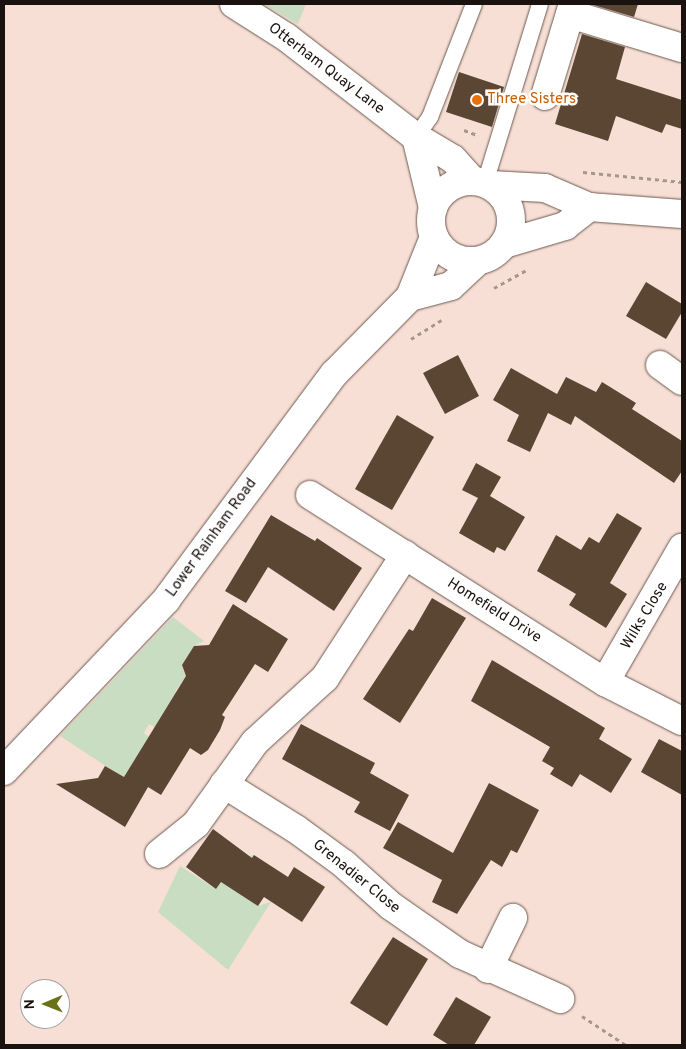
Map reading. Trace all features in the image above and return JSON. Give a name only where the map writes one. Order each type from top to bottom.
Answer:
[{"type":"street","name":"Otterham Quay Lane","points":[[234,4],[286,37],[416,137],[453,159],[483,183]]},
{"type":"street","points":[[545,96],[572,9],[682,48]]},
{"type":"street","points":[[416,137],[433,208],[434,237],[452,256],[478,261]]},
{"type":"street","points":[[433,208],[448,188],[483,183],[545,188],[589,206],[682,214]]},
{"type":"street","points":[[483,183],[507,202],[511,212],[504,244]]},
{"type":"street","points":[[410,297],[451,286],[478,261],[490,257],[504,244],[564,226],[589,206]]},
{"type":"street","name":"Lower Rainham Road","points":[[4,771],[152,617],[334,374],[410,297],[434,237]]},
{"type":"street","points":[[660,365],[682,381]]},
{"type":"street","name":"Homefield Drive","points":[[310,495],[606,682],[682,721]]},
{"type":"street","name":"Wilks Close","points":[[606,682],[682,548]]},
{"type":"street","points":[[159,854],[196,824],[255,742],[326,678],[405,555]]},
{"type":"street","name":"Grenadier Close","points":[[224,784],[336,858],[405,916],[488,968],[560,1000]]},
{"type":"street","points":[[488,968],[513,918]]},
{"type":"lane","points":[[416,137],[430,117],[474,4]]},
{"type":"lane","points":[[483,183],[540,4]]},
{"type":"path","points":[[586,172],[682,182]]},
{"type":"path","points":[[489,291],[530,267]]},
{"type":"path","points":[[403,344],[449,315]]},
{"type":"path","points":[[560,1000],[626,1045]]},
{"type":"green space","points":[[264,4],[306,4],[298,24]]},
{"type":"green space","points":[[173,617],[204,641],[194,646],[182,665],[185,674],[207,689],[204,693],[183,680],[175,692],[186,699],[165,733],[149,724],[144,733],[149,737],[124,778],[60,736]]},
{"type":"green space","points":[[244,852],[246,857],[254,855],[232,888],[258,906],[271,902],[228,970],[158,912],[180,866],[216,889]]},
{"type":"building","points":[[590,4],[638,4],[634,17]]},
{"type":"building","points":[[582,34],[625,47],[616,79],[682,100],[682,129],[666,124],[662,133],[616,116],[608,141],[555,124]]},
{"type":"building","name":"Three Sisters","points":[[459,72],[504,87],[492,127],[446,112]]},
{"type":"building","points":[[646,282],[682,304],[682,312],[666,339],[626,316]]},
{"type":"building","points":[[458,355],[479,396],[445,414],[423,373]]},
{"type":"building","points":[[511,368],[557,394],[566,377],[596,392],[602,382],[636,403],[632,409],[682,441],[682,471],[674,483],[575,416],[571,425],[548,413],[530,452],[507,441],[519,415],[493,400]]},
{"type":"building","points":[[397,415],[434,437],[392,510],[355,489]]},
{"type":"building","points":[[476,463],[501,477],[490,496],[525,517],[505,551],[497,547],[494,553],[459,533],[478,498],[462,490]]},
{"type":"building","points":[[617,513],[642,528],[610,583],[627,594],[606,628],[569,605],[576,594],[537,571],[556,535],[581,550],[589,537],[599,543]]},
{"type":"building","points":[[271,515],[315,541],[317,538],[362,568],[334,611],[268,567],[246,603],[225,591]]},
{"type":"building","points":[[432,598],[466,618],[400,723],[363,699],[409,629],[413,631]]},
{"type":"building","points":[[233,604],[288,639],[268,672],[255,664],[222,715],[225,717],[220,730],[208,750],[201,755],[190,748],[161,795],[148,787],[125,827],[56,784],[98,778],[105,766],[124,777],[186,676],[182,665],[194,646],[209,645]]},
{"type":"building","points":[[492,660],[605,728],[599,739],[632,759],[611,793],[580,774],[572,787],[550,774],[554,768],[542,761],[550,747],[471,701]]},
{"type":"building","points":[[301,724],[375,763],[370,773],[409,795],[390,831],[354,812],[360,802],[282,759]]},
{"type":"building","points":[[659,739],[682,751],[682,795],[641,772]]},
{"type":"building","points":[[489,783],[539,810],[517,853],[511,850],[502,867],[491,860],[457,914],[432,902],[442,880],[383,848],[398,822],[453,853]]},
{"type":"building","points":[[213,829],[252,858],[254,855],[288,877],[294,867],[325,887],[302,922],[264,897],[258,906],[221,882],[216,889],[186,867]]},
{"type":"building","points":[[393,937],[428,959],[387,1026],[350,1003]]},
{"type":"building","points":[[456,997],[491,1017],[474,1045],[449,1045],[433,1035]]},
{"type":"place","name":"Three Sisters","points":[[477,100]]}]
